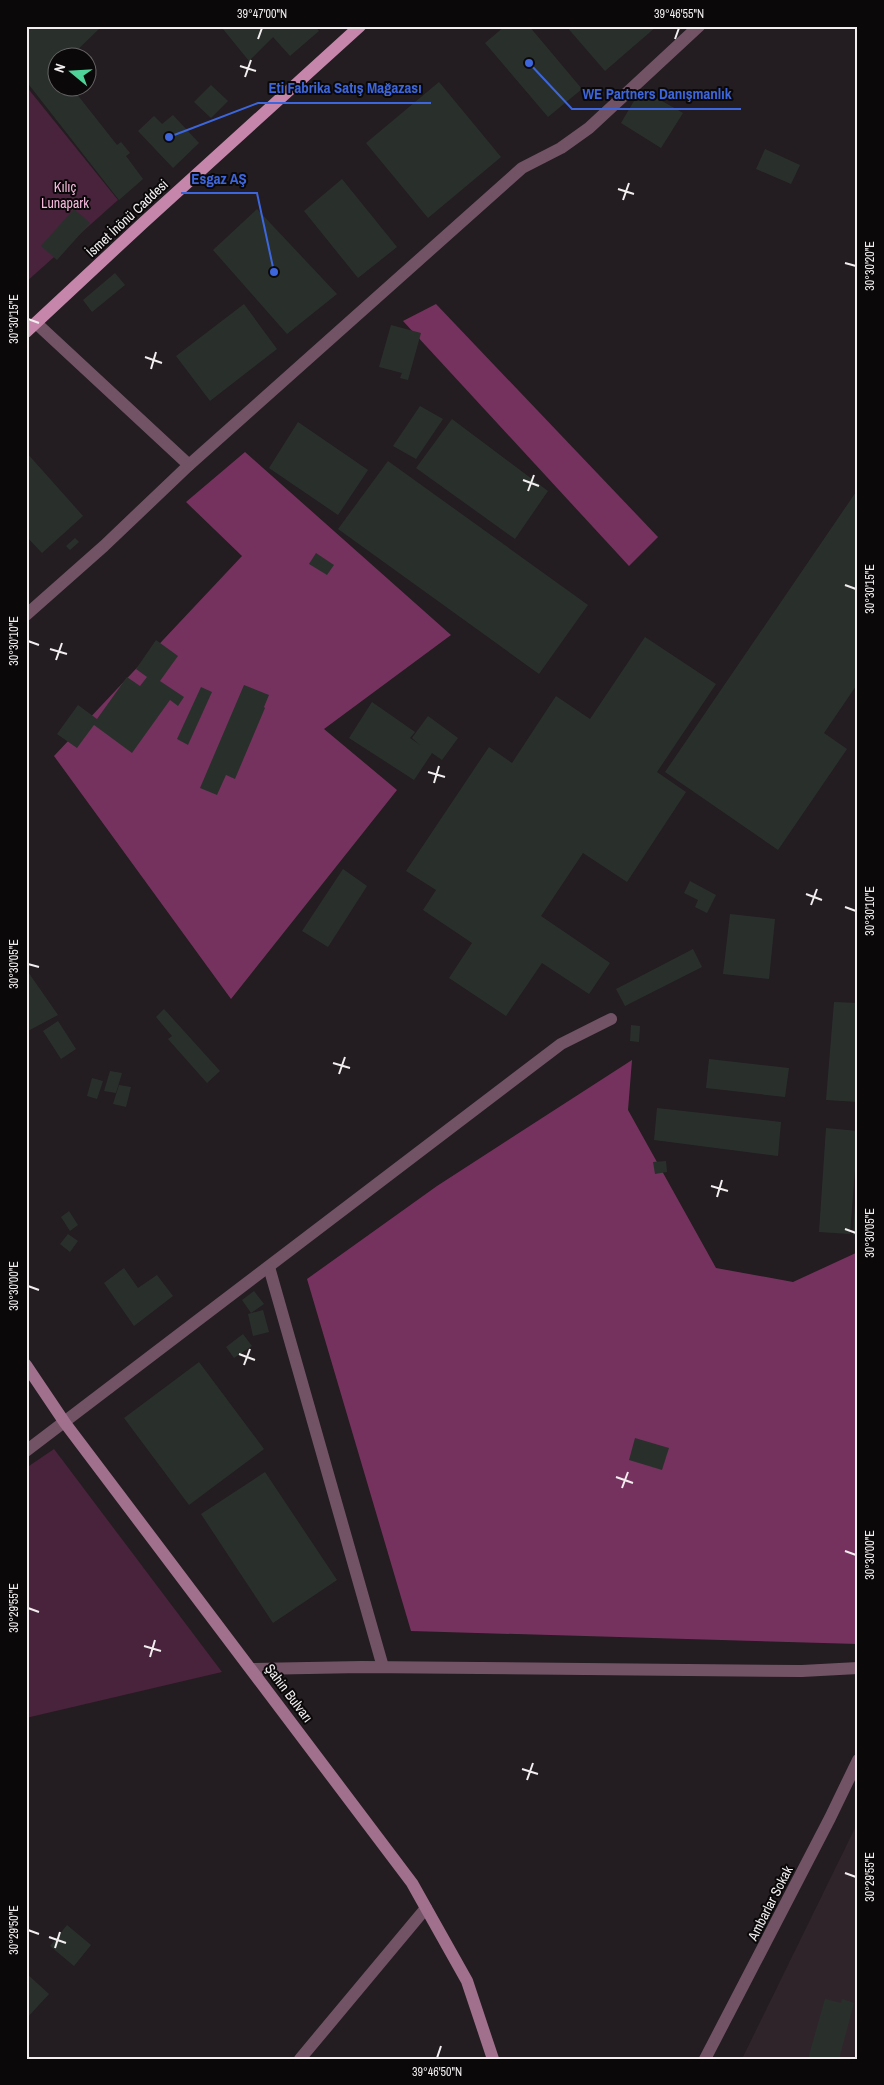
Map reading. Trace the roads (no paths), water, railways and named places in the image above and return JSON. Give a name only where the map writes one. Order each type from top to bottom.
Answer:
[{"type":"main road","name":"İsmet İnönü Caddesi","points":[[31,328],[143,223],[360,26]]},
{"type":"street","points":[[26,615],[104,546],[188,466],[522,168],[561,148],[589,128],[699,26]]},
{"type":"street","points":[[31,328],[188,466]]},
{"type":"street","points":[[26,1451],[561,1044],[611,1019]]},
{"type":"street","points":[[269,1268],[383,1667]]},
{"type":"street","name":"Şahin Bulvarı","points":[[26,1366],[65,1423],[412,1883],[467,1981],[493,2059]]},
{"type":"street","points":[[252,1669],[383,1667],[792,1671],[858,1668]]},
{"type":"street","name":"Ambarlar Sokak","points":[[705,2059],[858,1760]]},
{"type":"street","points":[[300,2059],[426,1908]]},
{"type":"place","name":"WE Partners Danışmanlık","points":[[529,63]]},
{"type":"place","name":"Eti Fabrika Satış Mağazası","points":[[169,137]]},
{"type":"place","name":"Esgaz AŞ","points":[[274,272]]},
{"type":"park label","name":"Kılıç Lunapark","points":[[65,196]]}]
